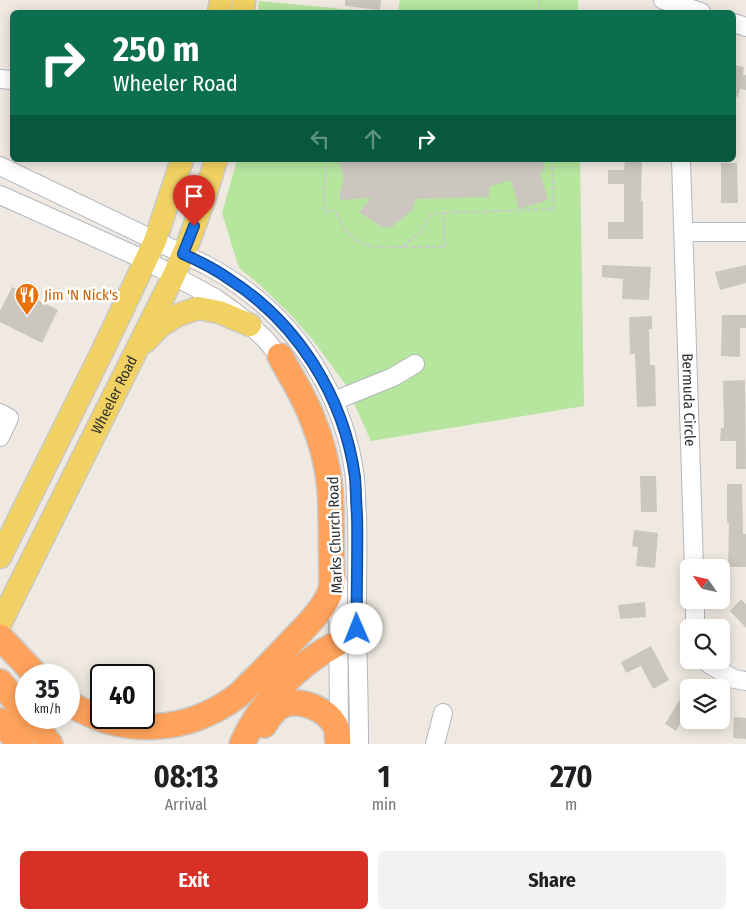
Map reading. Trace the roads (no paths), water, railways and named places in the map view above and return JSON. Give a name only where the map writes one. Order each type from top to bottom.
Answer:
[{"type":"highway","points":[[80,710],[98,718],[139,727],[161,727],[202,716],[221,707],[238,695],[282,651],[326,601],[331,589],[332,577],[330,487],[319,436],[301,394],[280,356]]},
{"type":"highway","points":[[1,627],[28,664]]},
{"type":"highway","points":[[282,651],[308,636],[348,642]]},
{"type":"highway","points":[[242,744],[246,734],[265,705],[290,677],[325,650],[348,642]]},
{"type":"highway","points":[[0,682],[15,700]]},
{"type":"highway","points":[[253,744],[273,712],[283,706],[294,703],[318,708],[326,714],[336,726],[339,744]]},
{"type":"highway","points":[[0,721],[20,744]]},
{"type":"highway","points":[[38,729],[50,744]]},
{"type":"main road","name":"Wheeler Road","points":[[0,557],[133,288],[150,250],[181,162]]},
{"type":"main road","name":"Wheeler Road","points":[[1,627],[174,275],[189,241],[215,162]]},
{"type":"main road","points":[[135,353],[160,326],[178,315],[198,308],[219,312],[250,325]]},
{"type":"street","points":[[663,0],[690,10]]},
{"type":"street","name":"Bermuda Circle","points":[[681,162],[694,559]]},
{"type":"street","points":[[8,166],[150,250]]},
{"type":"street","points":[[0,195],[150,250]]},
{"type":"street","points":[[684,232],[746,232]]},
{"type":"street","name":"Marks Church Road","points":[[150,250],[183,254],[206,265],[249,292],[276,316],[296,339],[309,356],[334,401],[346,435],[355,478],[358,544],[339,744]]},
{"type":"street","name":"Marks Church Road","points":[[150,250],[174,275],[232,310],[266,340],[306,392],[315,410],[326,437],[335,482],[348,642],[359,744]]},
{"type":"street","points":[[334,401],[393,377],[414,364]]},
{"type":"street","points":[[0,413],[9,418],[0,437]]},
{"type":"street","points":[[717,669],[734,679],[746,681]]},
{"type":"street","points":[[435,744],[443,714]]},
{"type":"place","name":"Jim 'N Nick's","points":[[27,316]]}]
